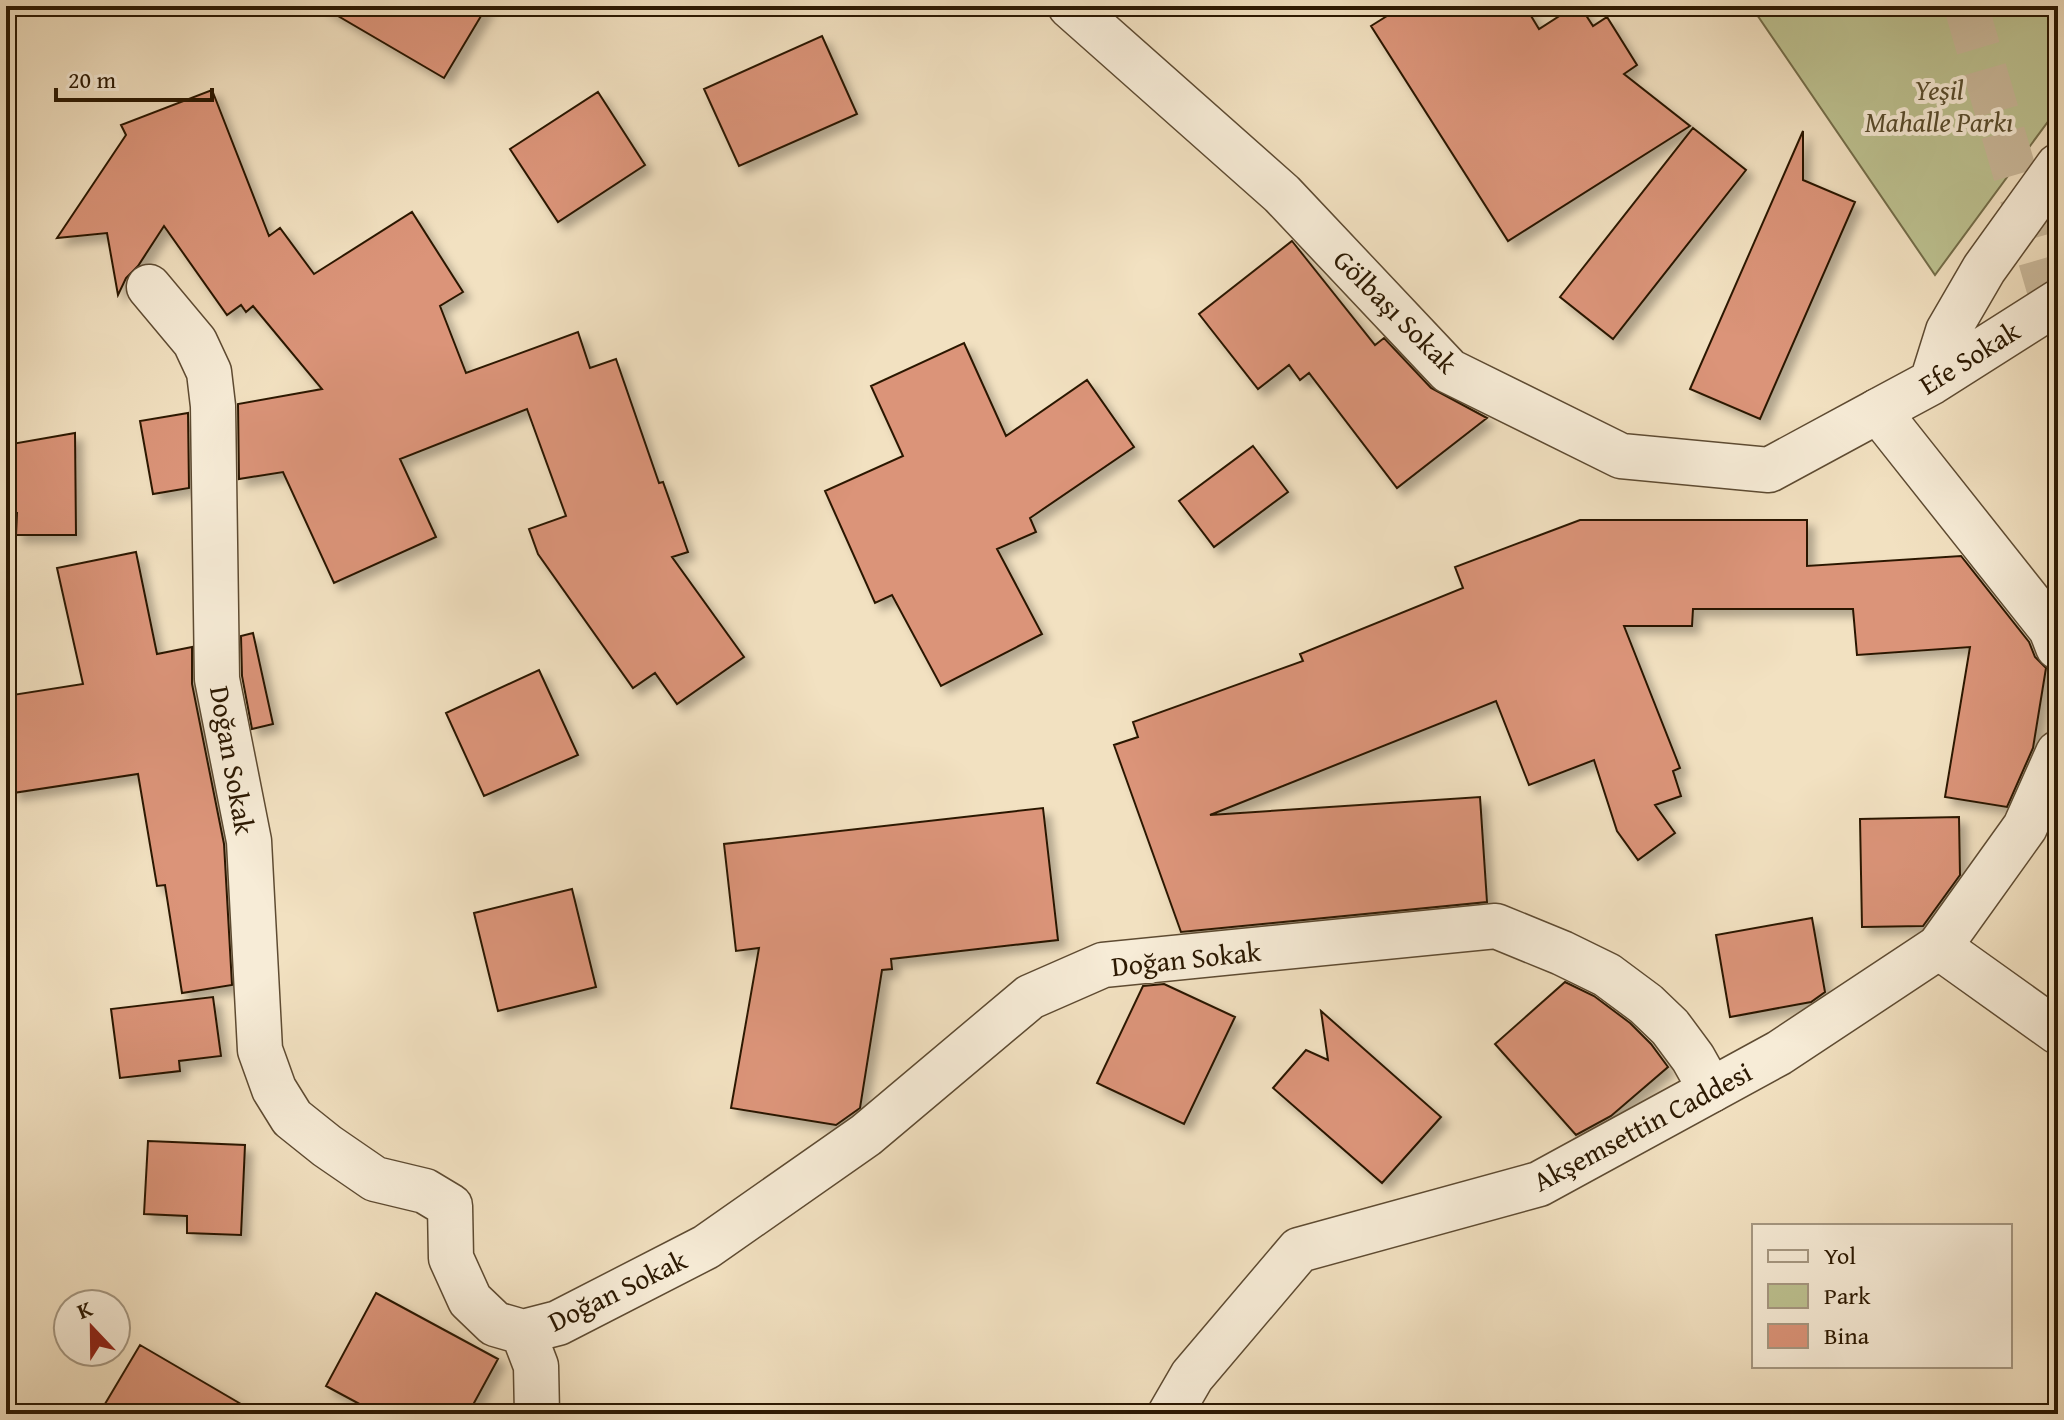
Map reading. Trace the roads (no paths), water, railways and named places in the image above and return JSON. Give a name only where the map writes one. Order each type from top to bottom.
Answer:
[{"type":"street","name":"Gölbaşı Sokak","points":[[1070,6],[1282,194],[1449,371],[1621,456],[1769,470],[1878,411]]},
{"type":"street","points":[[1932,382],[1948,331],[1984,269],[2058,166]]},
{"type":"street","name":"Doğan Sokak","points":[[149,287],[195,342],[209,372],[213,406],[217,679],[249,841],[260,1050],[274,1089],[292,1118],[375,1179],[425,1191],[450,1206],[451,1258],[470,1300],[495,1324],[523,1332],[558,1323],[706,1247],[866,1135],[1030,997],[1103,965],[1496,926],[1607,975],[1646,1004],[1670,1027],[1711,1090]]},
{"type":"street","name":"Efe Sokak","points":[[1878,411],[1932,382],[2058,302]]},
{"type":"street","points":[[1878,411],[2051,629],[2058,647]]},
{"type":"street","name":"Akşemsettin Caddesi","points":[[1170,1414],[1192,1376],[1299,1250],[1539,1184],[1779,1053],[1939,947],[2025,827],[2058,753]]},
{"type":"street","points":[[1939,947],[2058,1032]]},
{"type":"street","points":[[523,1332],[536,1366],[537,1414]]},
{"type":"tunnel","points":[[1966,6],[2058,321]]},
{"type":"park label","name":"Yeşil Mahalle Parkı","points":[[1939,105]]}]
